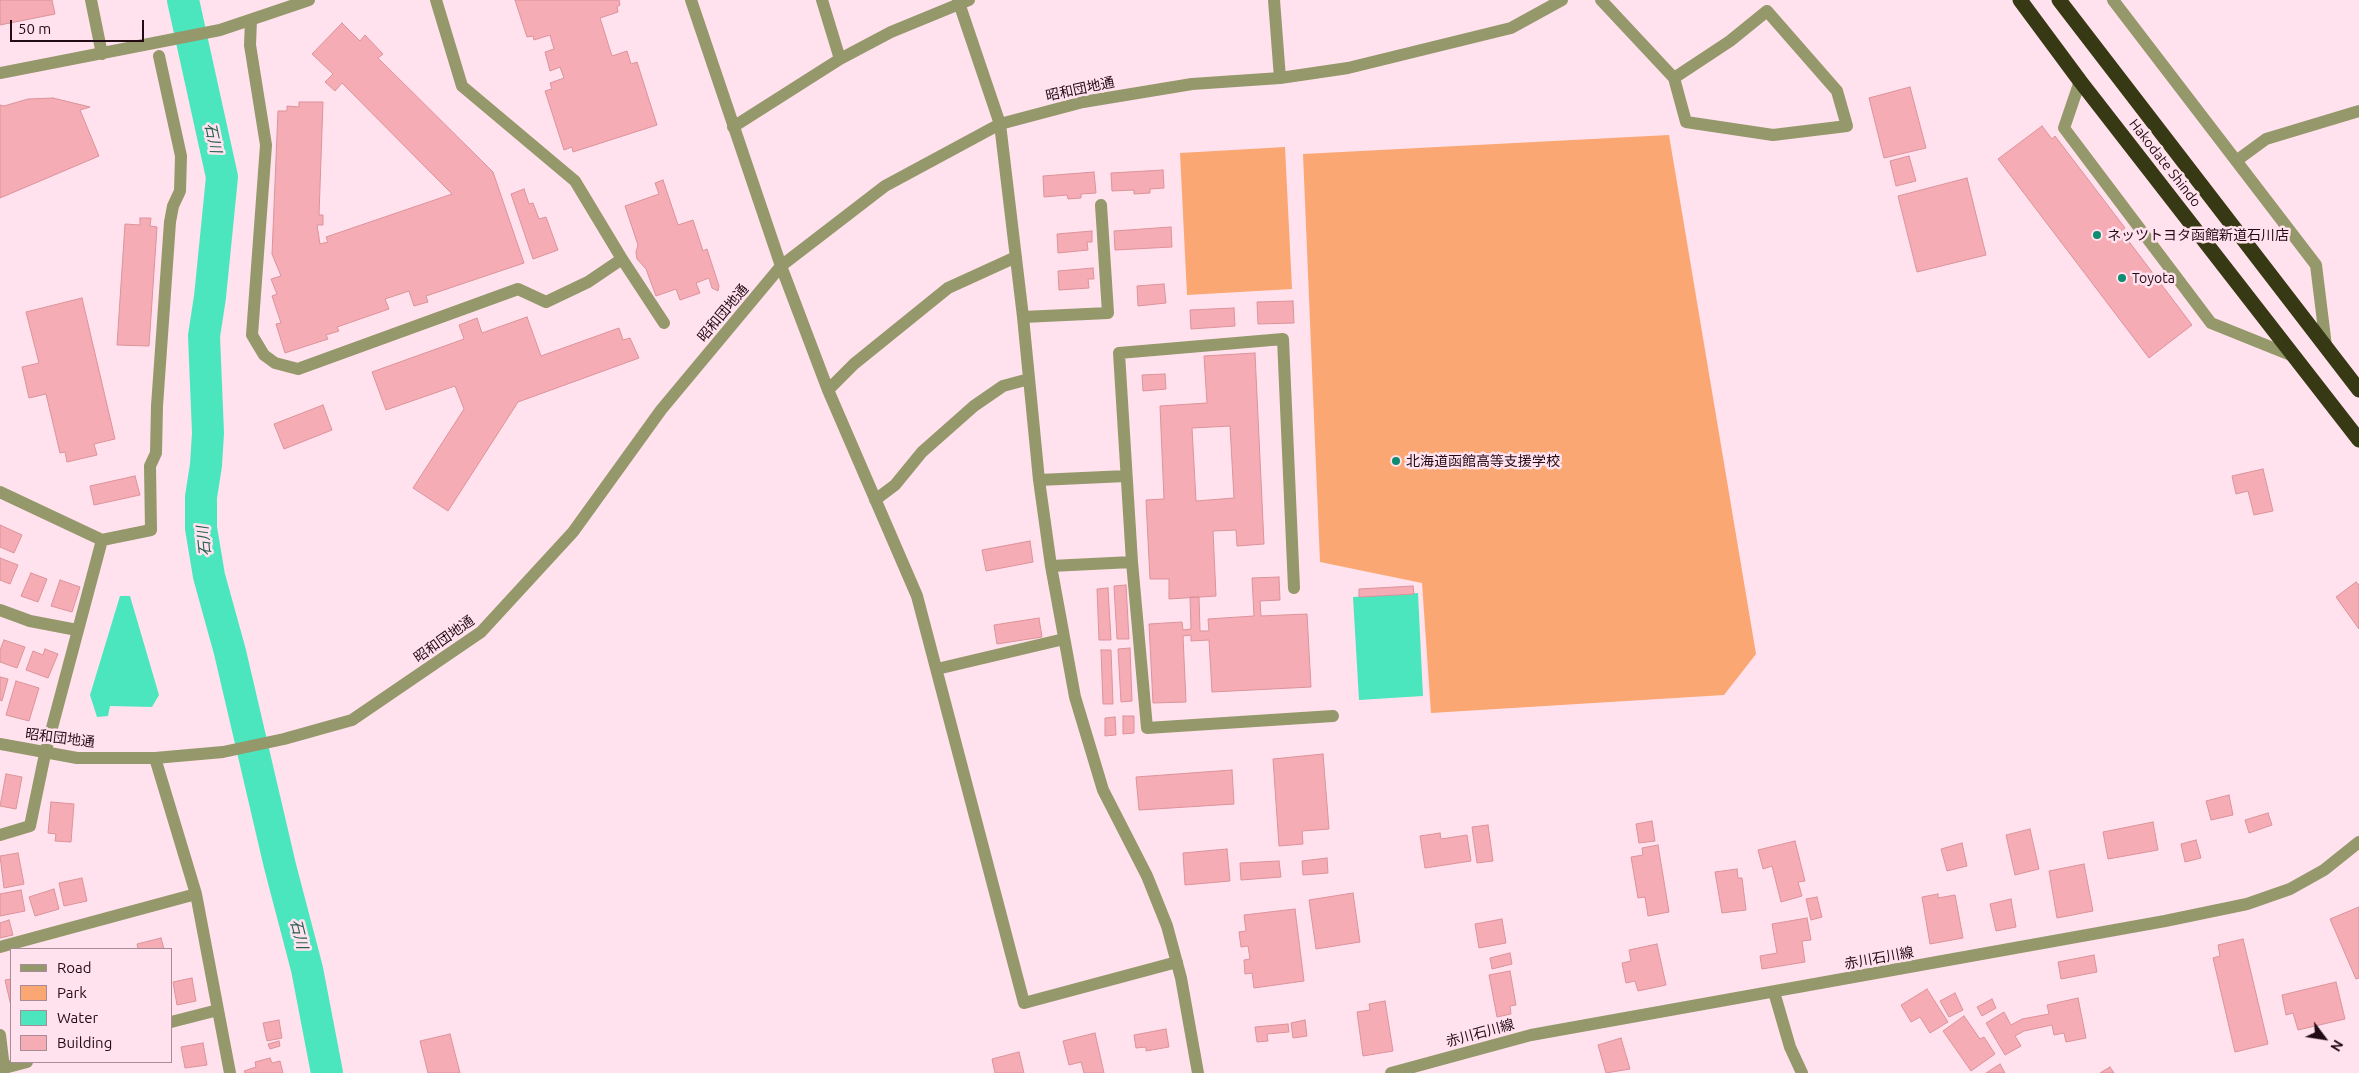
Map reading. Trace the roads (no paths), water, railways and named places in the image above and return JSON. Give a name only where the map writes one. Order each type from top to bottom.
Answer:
[{"type":"highway","name":"Hakodate Shindo","points":[[2020,0],[2080,81],[2359,440]]},
{"type":"highway","name":"Hakodate Shindo","points":[[2059,0],[2359,390]]},
{"type":"street","points":[[91,0],[102,54]]},
{"type":"street","points":[[1,70],[102,54],[220,30],[309,0]]},
{"type":"street","points":[[436,0],[462,86],[575,181],[622,259],[664,323]]},
{"type":"street","points":[[691,0],[781,266],[828,390],[917,596],[1024,1003],[1176,962]]},
{"type":"street","points":[[822,0],[840,59]]},
{"type":"street","points":[[1274,0],[1280,78]]},
{"type":"street","name":"昭和団地通","points":[[0,744],[45,754],[77,758],[154,758],[223,752],[284,739],[352,720],[481,632],[573,532],[661,410],[781,266],[885,186],[1000,124],[1083,102],[1192,84],[1280,78],[1348,68],[1511,28],[1562,0]]},
{"type":"street","points":[[1601,0],[1674,78],[1686,122],[1773,135],[1847,126],[1837,91],[1767,11],[1730,41],[1674,78]]},
{"type":"street","points":[[2113,0],[2316,265],[2326,346]]},
{"type":"street","points":[[733,127],[840,59],[891,32],[962,1],[1000,124],[1023,317],[1039,480],[1051,566],[1075,697],[1103,790],[1147,876],[1167,926],[1198,1073]]},
{"type":"street","points":[[251,20],[250,45],[266,145],[252,335],[264,355],[275,363],[298,369],[518,289],[546,302],[588,282],[622,259]]},
{"type":"street","points":[[0,492],[102,540],[151,530],[150,466],[156,453],[157,406],[170,222],[173,206],[180,191],[181,156],[159,56]]},
{"type":"street","points":[[2080,81],[2064,128],[2211,323],[2293,356]]},
{"type":"street","points":[[2236,161],[2266,139],[2359,110]]},
{"type":"street","points":[[1023,317],[1108,313],[1101,205]]},
{"type":"street","points":[[828,390],[854,364],[948,288],[1016,257]]},
{"type":"street","points":[[1294,588],[1283,339],[1119,353],[1132,562],[1148,728],[1333,716]]},
{"type":"street","points":[[875,500],[895,485],[922,452],[974,406],[1003,386],[1029,379]]},
{"type":"street","points":[[1039,480],[1126,476]]},
{"type":"street","points":[[0,835],[30,826],[45,754],[102,540]]},
{"type":"street","points":[[1051,566],[1132,562]]},
{"type":"street","points":[[0,610],[30,620],[77,630]]},
{"type":"street","points":[[937,668],[1064,639]]},
{"type":"street","points":[[154,758],[196,894],[230,1073]]},
{"type":"street","name":"赤川石川線","points":[[1391,1073],[1531,1035],[2165,921],[2247,904],[2290,889],[2315,875],[2359,842]]},
{"type":"street","points":[[0,947],[196,894]]},
{"type":"street","points":[[1774,992],[1790,1047],[1802,1073]]},
{"type":"street","points":[[172,1022],[218,1010]]},
{"type":"street","points":[[0,1035],[2,1069],[23,1063]]},
{"type":"water","points":[[1418,593],[1423,696],[1359,700],[1353,597]]},
{"type":"water","points":[[120,596],[130,596],[159,695],[152,707],[110,706],[108,716],[97,717],[90,695]]},
{"type":"waterway","name":"石川","points":[[183,0],[222,177],[210,297],[204,336],[208,433],[201,497],[201,528],[209,576],[230,652],[280,866],[307,969],[327,1073]]},
{"type":"place","name":"ネッツトヨタ函館新道石川店","points":[[2097,235]]},
{"type":"place","name":"Toyota","points":[[2122,278]]},
{"type":"place","name":"北海道函館高等支援学校","points":[[1396,461]]}]
